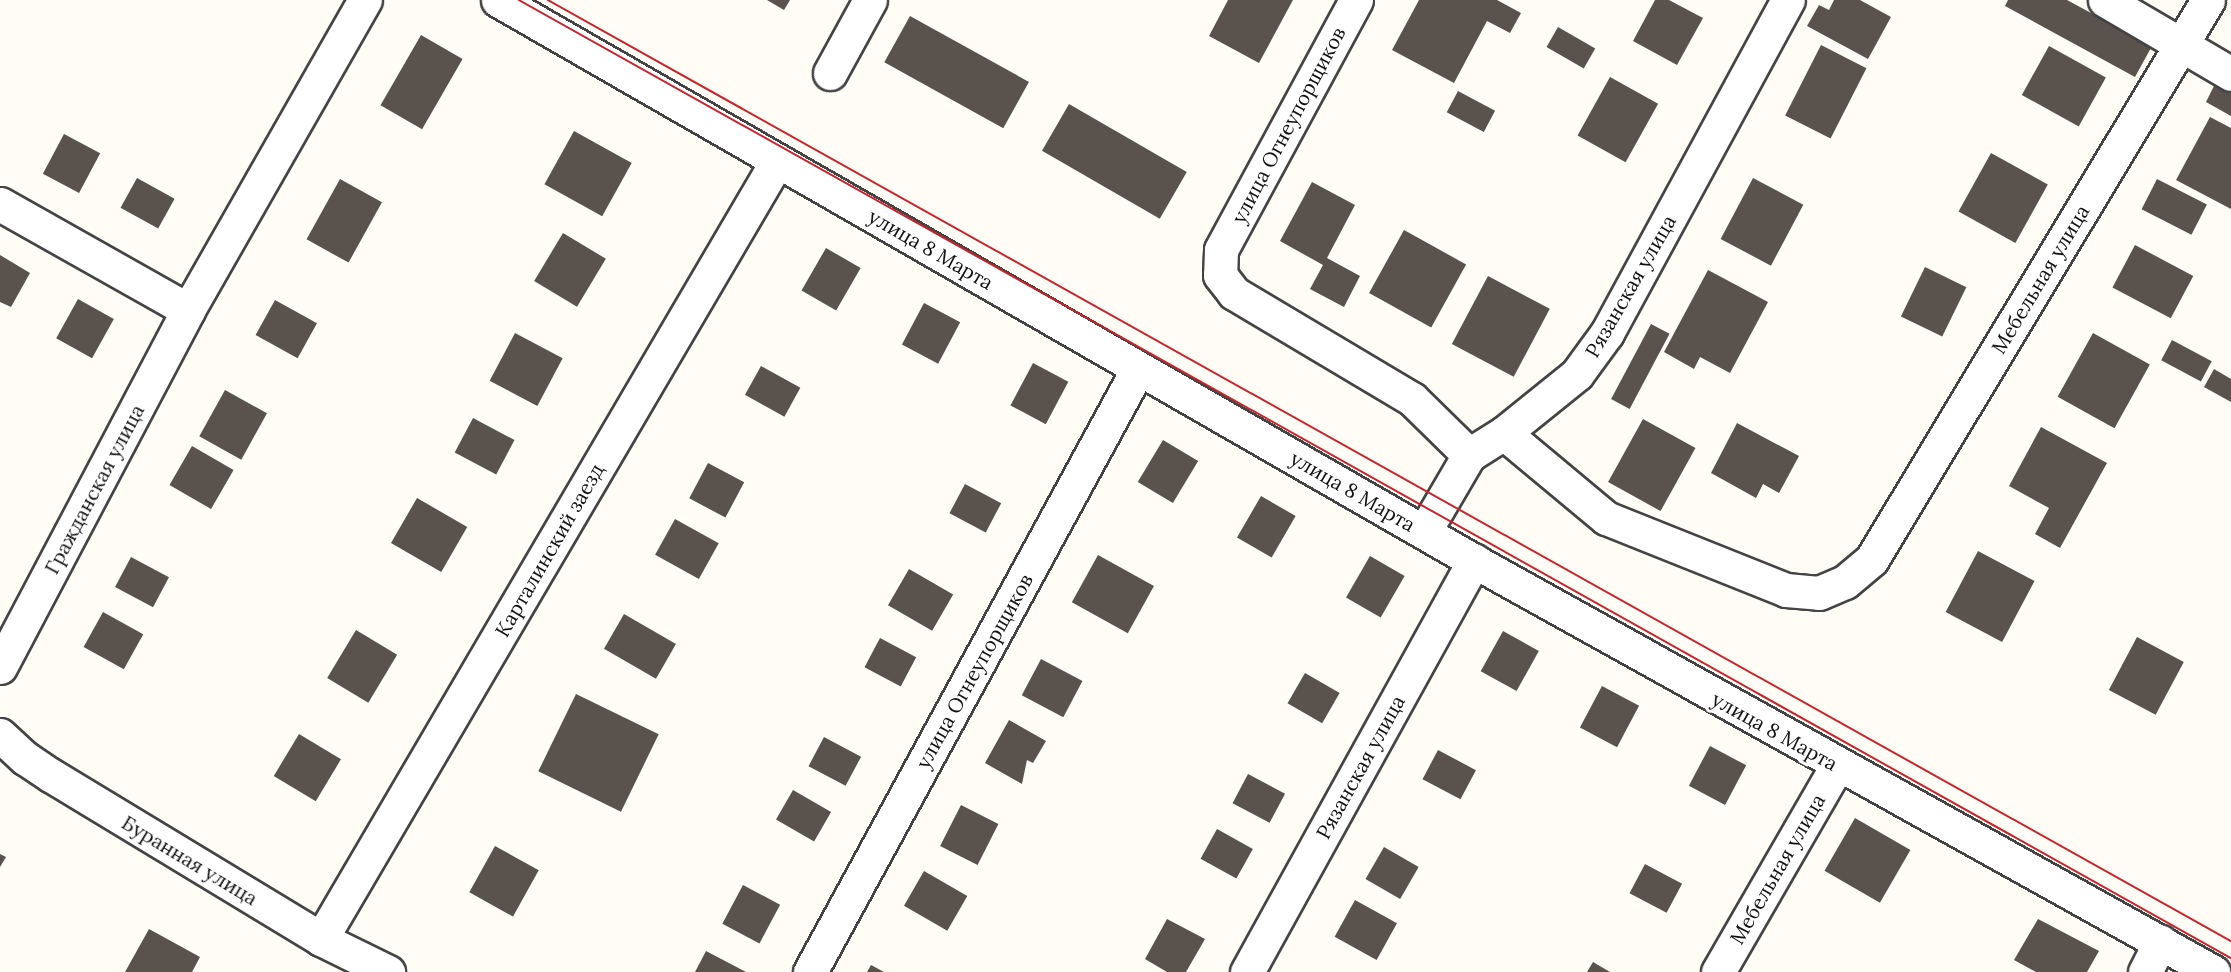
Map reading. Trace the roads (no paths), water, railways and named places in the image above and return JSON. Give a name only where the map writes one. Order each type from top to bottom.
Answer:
[{"type":"street","name":"Гражданская улица","points":[[0,667],[188,310],[365,0]]},
{"type":"street","name":"улица 8 Марта","points":[[498,0],[1474,561],[1836,766],[2213,972]]},
{"type":"street","points":[[830,73],[870,0]]},
{"type":"street","name":"улица Огнеупорщиков","points":[[1356,0],[1221,250],[1220,275],[1234,293],[1412,399],[1469,455]]},
{"type":"street","name":"Рязанская улица","points":[[1424,532],[1469,455],[1504,433],[1577,374],[1607,333],[1788,0]]},
{"type":"street","points":[[2105,0],[2179,46],[2231,74]]},
{"type":"street","name":"Мебельная улица","points":[[1504,433],[1606,518],[1786,590],[1819,593],[1845,582],[1872,559],[2208,0]]},
{"type":"street","name":"Карталинский заезд","points":[[321,939],[777,160]]},
{"type":"street","points":[[0,204],[188,310]]},
{"type":"street","name":"улица Огнеупорщиков","points":[[810,972],[1138,369]]},
{"type":"street","name":"Рязанская улица","points":[[1247,972],[1474,561]]},
{"type":"street","name":"Буранная улица","points":[[0,735],[24,758],[52,776],[321,939],[388,972]]},
{"type":"street","name":"Мебельная улица","points":[[1718,972],[1836,766]]},
{"type":"street","points":[[2145,972],[2160,942]]},
{"type":"tram line","points":[[519,0],[2231,958]]},
{"type":"tram line","points":[[548,0],[2231,941]]}]
